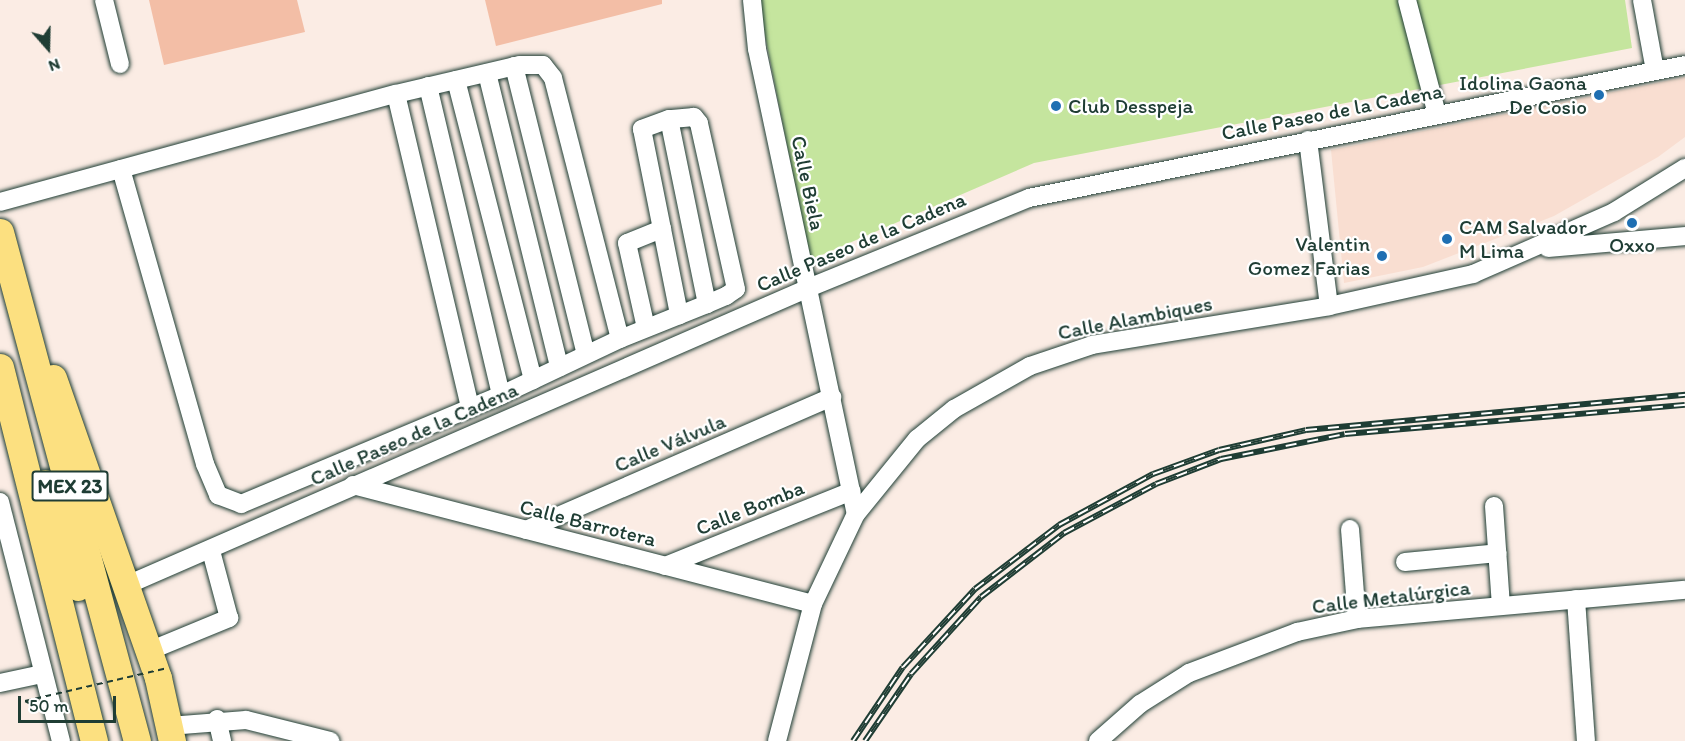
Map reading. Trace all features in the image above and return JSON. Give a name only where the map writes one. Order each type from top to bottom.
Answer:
[{"type":"highway","name":"MEX 23","points":[[0,232],[137,741]]},
{"type":"highway","points":[[20,305],[72,418],[127,585],[156,660],[171,734]]},
{"type":"highway","name":"MEX 23","points":[[0,367],[94,741]]},
{"type":"highway","points":[[19,438],[52,499],[118,741]]},
{"type":"street","points":[[104,0],[120,64]]},
{"type":"street","name":"Calle Biela","points":[[752,0],[806,288],[832,397],[856,514]]},
{"type":"street","points":[[1407,0],[1437,114]]},
{"type":"street","points":[[1642,0],[1655,71]]},
{"type":"street","points":[[0,202],[396,94],[514,66],[543,65],[553,78],[620,339]]},
{"type":"street","name":"Calle Paseo de la Cadena","points":[[127,585],[210,551],[353,485],[806,288],[1029,198],[1685,65]]},
{"type":"street","points":[[514,66],[586,354]]},
{"type":"street","points":[[487,73],[559,367]]},
{"type":"street","points":[[456,80],[533,380]]},
{"type":"street","points":[[428,86],[501,395]]},
{"type":"street","points":[[396,94],[470,408]]},
{"type":"street","points":[[121,169],[218,495],[241,504],[501,395],[586,354],[707,304],[736,289],[699,123],[694,117],[669,119],[642,129],[679,315]]},
{"type":"street","points":[[669,119],[707,304]]},
{"type":"street","points":[[1308,140],[1329,306]]},
{"type":"street","points":[[1534,249],[1614,212],[1685,168]]},
{"type":"street","points":[[646,328],[627,243],[662,229]]},
{"type":"street","points":[[1534,249],[1685,236]]},
{"type":"street","name":"Calle Alambiques","points":[[777,741],[813,604],[856,514],[917,439],[954,409],[1030,366],[1092,345],[1329,306],[1445,282],[1534,249]]},
{"type":"street","name":"Calle Válvula","points":[[526,530],[832,397]]},
{"type":"street","name":"Calle Barrotera","points":[[353,485],[813,604]]},
{"type":"street","name":"Calle Bomba","points":[[665,566],[852,491]]},
{"type":"street","points":[[0,502],[9,575],[42,674],[60,740]]},
{"type":"street","points":[[1494,506],[1502,606]]},
{"type":"street","points":[[1350,529],[1357,619]]},
{"type":"street","points":[[156,660],[229,618],[210,551]]},
{"type":"street","points":[[1405,562],[1498,553]]},
{"type":"street","name":"Calle Metalúrgica","points":[[1098,741],[1140,704],[1228,655],[1357,619],[1685,590]]},
{"type":"street","points":[[1576,599],[1586,741]]},
{"type":"street","points":[[0,683],[42,674]]},
{"type":"street","points":[[217,719],[222,741]]},
{"type":"street","points":[[171,734],[217,719],[265,723],[330,741]]},
{"type":"path","points":[[25,701],[156,660]]},
{"type":"shaded area","points":[[1685,77],[1685,137],[1658,157],[1554,216],[1423,267],[1344,283],[1331,150]]},
{"type":"green space","name":"Club Desspeja","points":[[758,0],[1625,0],[1632,48],[1034,163],[810,260]]},
{"type":"building","points":[[149,0],[297,0],[305,32],[164,65]]},
{"type":"building","points":[[485,0],[662,0],[662,4],[496,46]]},
{"type":"railway","points":[[853,741],[903,667],[975,589],[1059,525],[1153,474],[1219,450],[1306,430],[1685,395]]},
{"type":"railway","points":[[865,741],[911,674],[981,597],[1064,533],[1156,484],[1221,459],[1345,434],[1685,405]]},
{"type":"place","name":"Idolina Gaona De Cosio","points":[[1599,95]]},
{"type":"place","name":"Club Desspeja","points":[[1056,106]]},
{"type":"place","name":"Oxxo","points":[[1632,223]]},
{"type":"place","name":"CAM Salvador M Lima","points":[[1447,239]]},
{"type":"place","name":"Valentin Gomez Farias","points":[[1382,256]]}]
